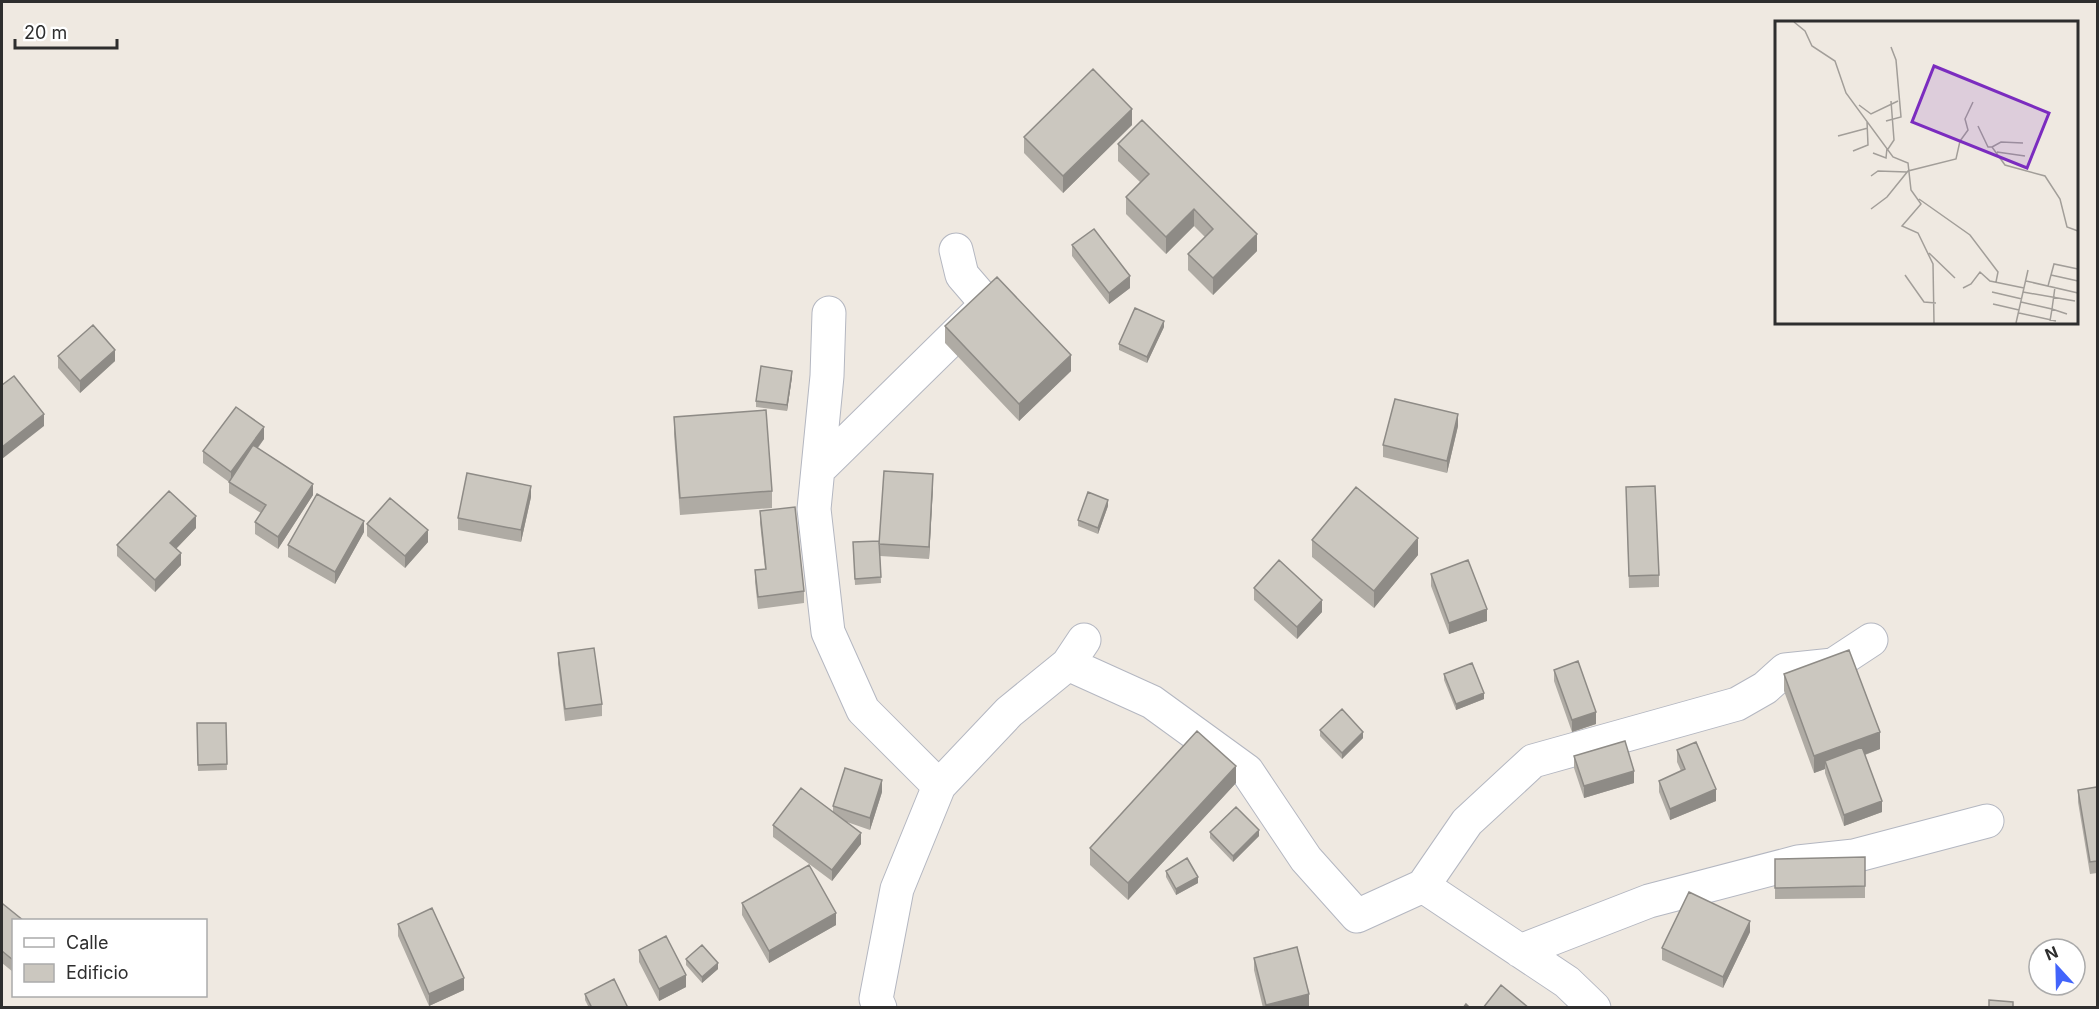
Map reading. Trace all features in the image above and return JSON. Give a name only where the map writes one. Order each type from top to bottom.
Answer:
[{"type":"street","points":[[818,470],[987,304],[962,275],[956,250]]},
{"type":"street","points":[[829,313],[826,376],[814,509],[828,632],[864,710],[939,786]]},
{"type":"street","points":[[880,1008],[876,999],[897,889],[939,786],[1009,712],[1076,652],[1152,702],[1247,771],[1306,859],[1357,916],[1423,886],[1467,822],[1533,761],[1737,704],[1765,688],[1785,670],[1833,665],[1871,640]]},
{"type":"street","points":[[1520,951],[1648,901],[1798,861],[1854,856],[1987,821]]},
{"type":"street","points":[[1423,886],[1567,982],[1594,1008]]},
{"type":"building","points":[[1093,69],[1132,109],[1063,176],[1024,137]]},
{"type":"building","points":[[1142,120],[1257,234],[1213,278],[1188,254],[1213,229],[1194,209],[1166,237],[1126,197],[1149,174],[1118,144]]},
{"type":"building","points":[[1094,229],[1130,276],[1109,293],[1072,245]]},
{"type":"building","points":[[997,277],[1071,355],[1019,404],[945,326]]},
{"type":"building","points":[[1135,308],[1164,321],[1147,357],[1119,344]]},
{"type":"building","points":[[93,325],[115,350],[80,381],[58,356]]},
{"type":"building","points":[[761,366],[792,371],[787,405],[756,401]]},
{"type":"building","points":[[14,376],[44,414],[2,447],[2,385]]},
{"type":"building","points":[[1395,399],[1458,414],[1447,461],[1383,445]]},
{"type":"building","points":[[236,407],[264,427],[231,472],[203,451]]},
{"type":"building","points":[[766,410],[772,491],[680,498],[674,417]]},
{"type":"building","points":[[253,445],[313,484],[278,537],[255,522],[266,505],[229,482]]},
{"type":"building","points":[[884,471],[933,474],[929,547],[879,544]]},
{"type":"building","points":[[467,473],[531,486],[521,530],[458,518]]},
{"type":"building","points":[[1655,486],[1659,575],[1629,576],[1626,487]]},
{"type":"building","points":[[1356,487],[1418,538],[1374,591],[1312,540]]},
{"type":"building","points":[[169,491],[196,516],[170,543],[181,553],[155,580],[117,545]]},
{"type":"building","points":[[1088,492],[1108,500],[1098,528],[1078,520]]},
{"type":"building","points":[[317,494],[364,521],[335,572],[288,545]]},
{"type":"building","points":[[390,498],[428,530],[405,556],[367,524]]},
{"type":"building","points":[[795,507],[804,591],[758,597],[755,570],[766,569],[760,511]]},
{"type":"building","points":[[879,541],[881,577],[855,579],[853,542]]},
{"type":"building","points":[[1279,560],[1322,600],[1297,627],[1254,588]]},
{"type":"building","points":[[1468,560],[1487,609],[1449,623],[1431,574]]},
{"type":"building","points":[[594,648],[602,704],[565,709],[558,653]]},
{"type":"building","points":[[1849,650],[1880,732],[1814,756],[1784,674]]},
{"type":"building","points":[[1578,661],[1596,712],[1572,720],[1554,670]]},
{"type":"building","points":[[1472,663],[1484,693],[1456,704],[1444,674]]},
{"type":"building","points":[[1342,709],[1363,732],[1342,753],[1320,730]]},
{"type":"building","points":[[197,723],[226,723],[227,764],[198,765]]},
{"type":"building","points":[[1197,731],[1236,766],[1128,883],[1090,848]]},
{"type":"building","points":[[1625,741],[1634,771],[1584,786],[1574,756]]},
{"type":"building","points":[[1696,742],[1716,789],[1670,809],[1659,781],[1685,769],[1677,750]]},
{"type":"building","points":[[1862,747],[1882,801],[1844,815],[1825,761]]},
{"type":"building","points":[[845,768],[882,780],[870,818],[833,806]]},
{"type":"building","points":[[2097,787],[2097,861],[2090,862],[2078,790]]},
{"type":"building","points":[[801,788],[861,833],[832,870],[773,825]]},
{"type":"building","points":[[1236,807],[1259,830],[1233,856],[1210,832]]},
{"type":"building","points":[[1865,857],[1865,886],[1775,888],[1775,859]]},
{"type":"building","points":[[1187,858],[1198,877],[1176,889],[1166,871]]},
{"type":"building","points":[[809,865],[836,913],[769,951],[742,903]]},
{"type":"building","points":[[1689,892],[1750,921],[1723,977],[1662,948]]},
{"type":"building","points":[[3,904],[22,919],[12,919],[12,959],[2,951]]},
{"type":"building","points":[[432,908],[464,978],[429,994],[398,924]]},
{"type":"building","points":[[666,936],[686,975],[659,989],[639,950]]},
{"type":"building","points":[[702,945],[718,963],[702,977],[686,959]]},
{"type":"building","points":[[1297,947],[1309,994],[1266,1005],[1254,958]]},
{"type":"building","points":[[614,979],[628,1008],[592,1008],[585,994]]},
{"type":"building","points":[[1501,985],[1529,1008],[1483,1008]]},
{"type":"building","points":[[1989,1000],[2013,1002],[2013,1008],[1989,1008]]}]
